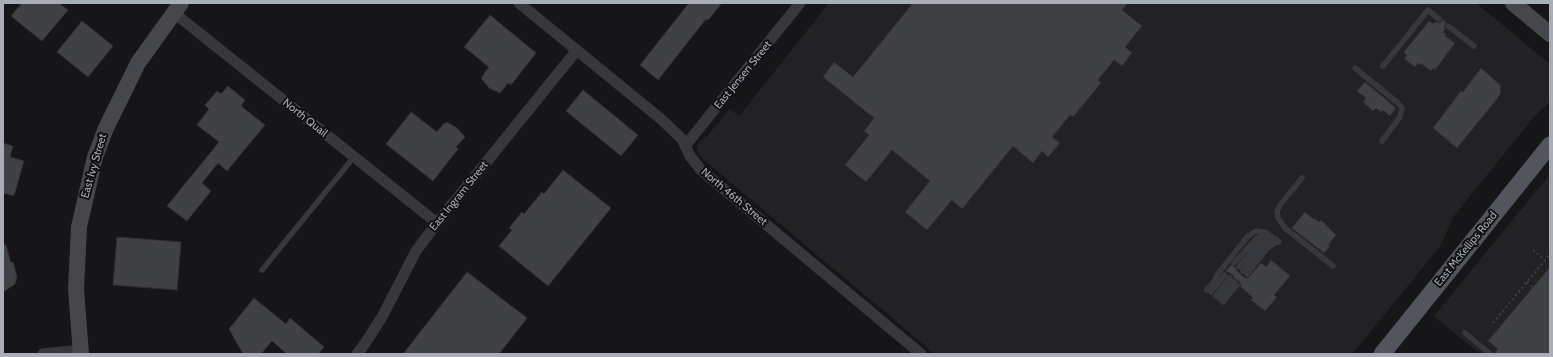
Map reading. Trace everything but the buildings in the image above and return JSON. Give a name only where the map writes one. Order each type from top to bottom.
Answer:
[{"type":"main road","name":"East McKellips Road","points":[[1382,354],[1550,145]]},
{"type":"street","name":"North 46th Street","points":[[519,3],[661,119],[682,139],[690,156],[701,170],[921,354]]},
{"type":"street","name":"East Jensen Street","points":[[685,146],[800,3]]},
{"type":"street","points":[[1513,3],[1550,34]]},
{"type":"street","name":"North Quail","points":[[177,8],[354,157],[436,223]]},
{"type":"street","name":"East Ivy Street","points":[[81,352],[76,289],[79,227],[95,157],[106,128],[138,62],[177,8]]},
{"type":"street","name":"East Ingram Street","points":[[357,354],[382,317],[416,251],[436,223],[577,50]]},
{"type":"street","points":[[43,354],[81,352]]},
{"type":"lane","points":[[1383,66],[1428,10],[1440,19]]},
{"type":"lane","points":[[1448,26],[1474,46]]},
{"type":"lane","points":[[1355,68],[1398,103],[1402,108],[1400,117],[1382,141]]},
{"type":"lane","points":[[262,270],[354,157]]},
{"type":"lane","points":[[1302,178],[1280,205],[1277,212],[1278,218],[1285,228],[1333,266]]},
{"type":"lane","points":[[1215,296],[1215,280],[1217,275],[1248,236],[1256,232],[1273,238]]},
{"type":"lane","points":[[1267,237],[1273,238],[1274,243],[1241,269],[1259,243],[1267,237]]},
{"type":"lane","points":[[1215,296],[1232,280],[1215,296]]},
{"type":"lane","points":[[1465,333],[1490,354]]},
{"type":"path","points":[[1533,250],[1545,260]]},
{"type":"path","points":[[1493,323],[1550,254]]},
{"type":"path","points":[[1526,282],[1538,292]]},
{"type":"path","points":[[1534,294],[1538,292],[1540,287]]},
{"type":"shaded area","points":[[829,3],[1476,3],[1550,64],[1550,102],[1534,117],[1453,217],[1441,245],[1351,354],[935,354],[704,160],[698,153],[698,143],[708,135],[730,109],[739,116]]},
{"type":"shaded area","points":[[1550,174],[1550,354],[1480,354],[1434,316]]}]
